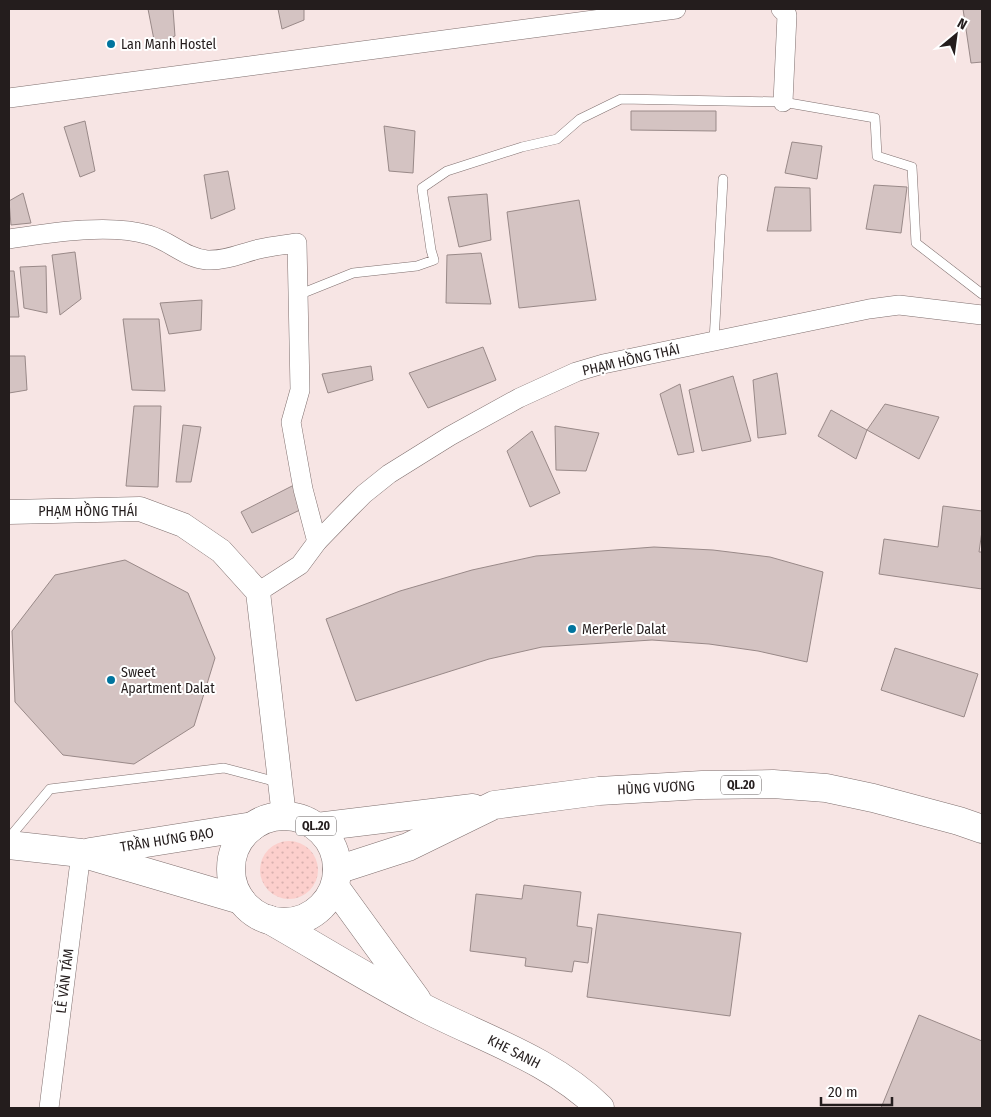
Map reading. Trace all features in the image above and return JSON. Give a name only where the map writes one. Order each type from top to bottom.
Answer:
[{"type":"main road","name":"HÙNG VƯƠNG","points":[[336,878],[408,847],[494,805],[598,790],[773,784],[826,788],[873,798],[959,821],[982,830]]},
{"type":"main road","name":"QL.20","points":[[317,827],[494,805]]},
{"type":"main road","name":"QL.20","points":[[284,816],[301,819],[317,827],[328,838],[334,853],[336,878],[327,901],[315,912],[300,920],[284,922],[268,919],[253,912],[241,900],[234,885],[231,869],[234,852],[241,838],[253,826],[268,818],[284,816]]},
{"type":"main road","name":"TRẦN HƯNG ĐẠO","points":[[81,853],[253,826]]},
{"type":"main road","name":"TRẦN HƯNG ĐẠO","points":[[9,845],[81,853],[241,900]]},
{"type":"main road","name":"KHE SANH","points":[[336,878],[422,1007]]},
{"type":"main road","name":"KHE SANH","points":[[268,919],[422,1007],[540,1064],[576,1088],[600,1108]]},
{"type":"street","points":[[9,98],[676,9]]},
{"type":"street","points":[[781,9],[787,15],[783,102]]},
{"type":"street","points":[[9,239],[63,232],[128,231],[147,234],[195,258],[209,260],[297,242],[300,390],[291,422],[303,489],[317,542]]},
{"type":"street","name":"PHẠM HỒNG THÁI","points":[[9,512],[140,509],[183,525],[221,551],[258,592],[300,565],[317,542],[364,494],[389,474],[450,436],[519,398],[576,372],[603,364],[869,309],[899,306],[982,315]]},
{"type":"street","points":[[258,592],[284,816]]},
{"type":"street","name":"LÊ VĂN TÁM","points":[[49,1108],[81,853]]},
{"type":"lane","points":[[298,295],[353,273],[417,266],[434,260],[422,188],[447,171],[522,147],[557,139],[580,119],[621,99],[678,98],[783,102],[875,118],[877,156],[912,166],[916,244],[982,294]]},
{"type":"lane","points":[[714,341],[722,179]]},
{"type":"lane","points":[[9,838],[50,789],[224,768],[281,783]]},
{"type":"shaded area","points":[[289,841],[300,843],[313,854],[318,870],[316,881],[305,894],[289,899],[278,897],[265,886],[260,870],[262,859],[273,846]]},
{"type":"building","points":[[148,9],[173,9],[175,36],[155,45]]},
{"type":"building","points":[[278,9],[304,9],[304,20],[282,29]]},
{"type":"building","points":[[963,9],[982,9],[982,62],[971,63]]},
{"type":"building","points":[[631,111],[716,111],[716,131],[631,130]]},
{"type":"building","points":[[85,121],[95,171],[80,177],[64,127]]},
{"type":"building","points":[[384,126],[415,131],[413,173],[389,171]]},
{"type":"building","points":[[792,142],[822,146],[817,179],[785,173]]},
{"type":"building","points":[[228,171],[235,209],[211,219],[204,175]]},
{"type":"building","points":[[874,185],[907,187],[901,233],[866,229]]},
{"type":"building","points":[[775,187],[810,188],[811,231],[767,231]]},
{"type":"building","points":[[23,193],[31,223],[11,225],[9,201]]},
{"type":"building","points":[[487,194],[491,240],[459,247],[448,197]]},
{"type":"building","points":[[579,200],[596,300],[519,308],[507,212]]},
{"type":"building","points":[[75,252],[81,299],[60,315],[52,255]]},
{"type":"building","points":[[481,253],[491,304],[446,303],[447,255]]},
{"type":"building","points":[[46,266],[47,313],[24,308],[20,267]]},
{"type":"building","points":[[9,271],[14,271],[19,317],[9,317]]},
{"type":"building","points":[[202,300],[201,330],[169,334],[160,303]]},
{"type":"building","points":[[123,319],[159,319],[165,391],[132,390]]},
{"type":"building","points":[[483,347],[496,380],[428,408],[409,373]]},
{"type":"building","points":[[9,356],[25,356],[27,390],[9,393]]},
{"type":"building","points":[[371,366],[373,380],[328,393],[322,374]]},
{"type":"building","points":[[777,373],[786,434],[758,438],[753,380]]},
{"type":"building","points":[[733,376],[751,441],[702,451],[689,390]]},
{"type":"building","points":[[680,384],[694,452],[678,455],[660,394]]},
{"type":"building","points":[[885,404],[939,417],[919,459],[867,430]]},
{"type":"building","points":[[134,406],[161,406],[158,487],[126,486]]},
{"type":"building","points":[[831,410],[867,430],[856,459],[818,436]]},
{"type":"building","points":[[183,425],[201,427],[191,482],[176,482]]},
{"type":"building","points":[[555,426],[599,433],[586,471],[556,470]]},
{"type":"building","points":[[532,431],[560,493],[530,507],[507,451]]},
{"type":"building","points":[[294,485],[302,509],[252,533],[241,512]]},
{"type":"building","points":[[943,506],[982,511],[979,552],[982,552],[982,589],[879,574],[884,539],[938,547]]},
{"type":"building","name":"MerPerle Dalat","points":[[654,547],[713,550],[770,557],[823,572],[807,662],[758,651],[709,644],[652,640],[542,647],[489,659],[356,701],[326,619],[400,591],[472,570],[536,556]]},
{"type":"building","name":"Sweet Apartment Dalat","points":[[125,560],[188,593],[215,658],[194,726],[134,764],[63,755],[15,702],[12,631],[55,575]]},
{"type":"building","points":[[895,648],[978,674],[964,717],[881,690]]},
{"type":"building","points":[[524,885],[581,892],[577,926],[592,928],[588,963],[574,961],[572,972],[525,966],[526,958],[470,951],[476,894],[522,899]]},
{"type":"building","points":[[598,914],[741,933],[730,1016],[587,997]]},
{"type":"building","points":[[919,1015],[982,1041],[982,1108],[881,1108]]},
{"type":"place","name":"Lan Manh Hostel","points":[[111,44]]},
{"type":"place","name":"MerPerle Dalat","points":[[572,629]]},
{"type":"place","name":"Sweet Apartment Dalat","points":[[111,680]]}]
